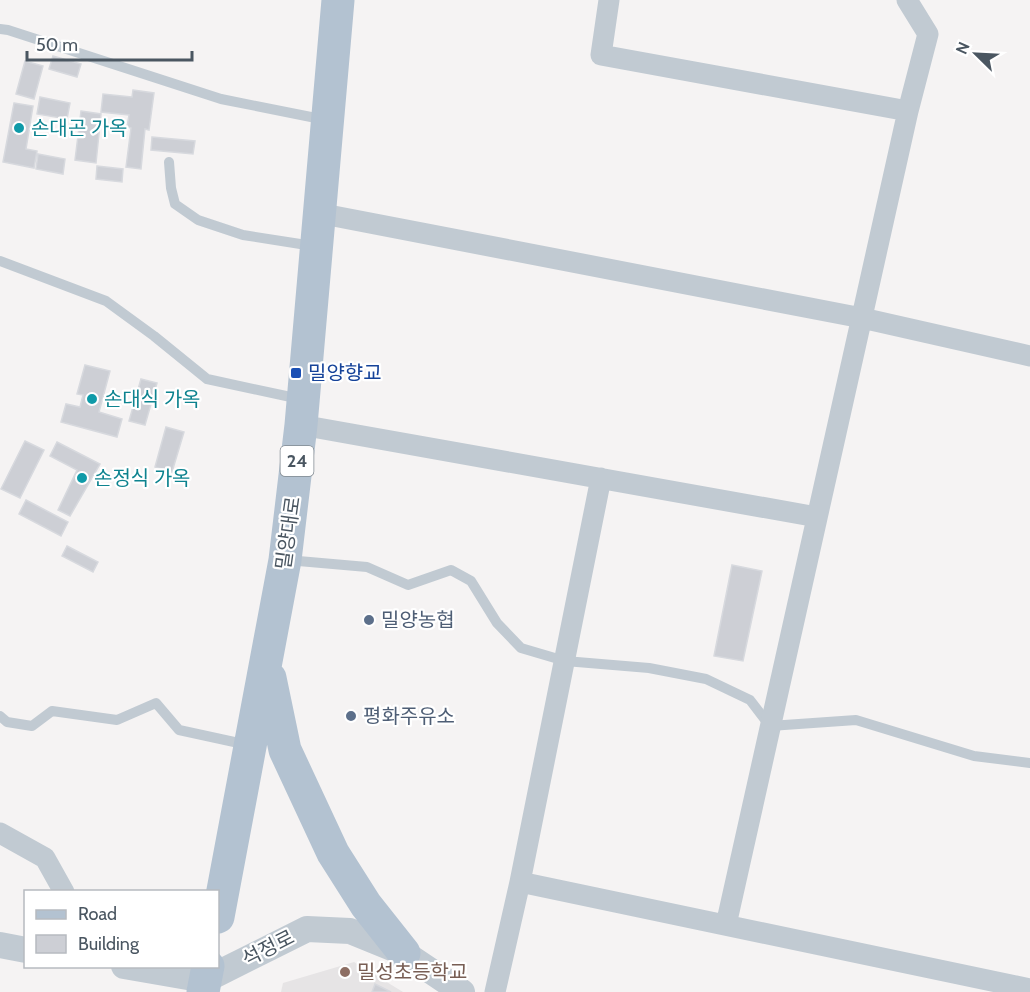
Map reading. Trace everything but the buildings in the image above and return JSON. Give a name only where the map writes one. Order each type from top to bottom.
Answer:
[{"type":"main road","name":"밀양대로","points":[[219,912],[285,560],[302,413],[338,0]]},
{"type":"main road","points":[[267,662],[285,750],[302,789],[333,853],[366,905],[404,953]]},
{"type":"street","points":[[609,0],[601,55],[908,111]]},
{"type":"street","points":[[726,925],[908,111],[928,34],[907,0]]},
{"type":"street","points":[[318,213],[862,318],[1030,356]]},
{"type":"street","points":[[302,413],[601,478],[817,517]]},
{"type":"street","points":[[495,992],[520,882],[601,478]]},
{"type":"street","points":[[0,833],[45,858],[63,890]]},
{"type":"street","points":[[520,882],[1030,989]]},
{"type":"street","name":"석정로","points":[[205,979],[307,929],[350,931],[404,953],[462,992]]},
{"type":"street","points":[[0,945],[24,950]]},
{"type":"street","points":[[136,968],[205,979]]},
{"type":"lane","points":[[0,29],[221,99],[327,120]]},
{"type":"lane","points":[[169,162],[175,204],[198,220],[243,235],[316,246]]},
{"type":"lane","points":[[0,261],[106,301],[207,379],[302,413]]},
{"type":"lane","points":[[285,560],[367,567],[408,585],[451,570],[471,581],[496,623],[521,648],[565,661],[650,668],[705,679],[750,700],[770,726],[856,720],[974,756],[1030,763]]},
{"type":"lane","points":[[0,716],[7,722],[32,726],[52,711],[117,720],[156,704],[179,730],[251,746]]},
{"type":"shaded area","name":"밀성초등학교","points":[[354,962],[403,992],[281,992],[283,983]]},
{"type":"place","name":"손대곤 가옥","points":[[19,128]]},
{"type":"place","name":"밀양향교","points":[[296,373]]},
{"type":"place","name":"손대식 가옥","points":[[92,399]]},
{"type":"place","name":"손정식 가옥","points":[[82,478]]},
{"type":"place","name":"밀양농협","points":[[369,620]]},
{"type":"place","name":"평화주유소","points":[[351,716]]},
{"type":"place","name":"밀성초등학교","points":[[345,972]]}]
